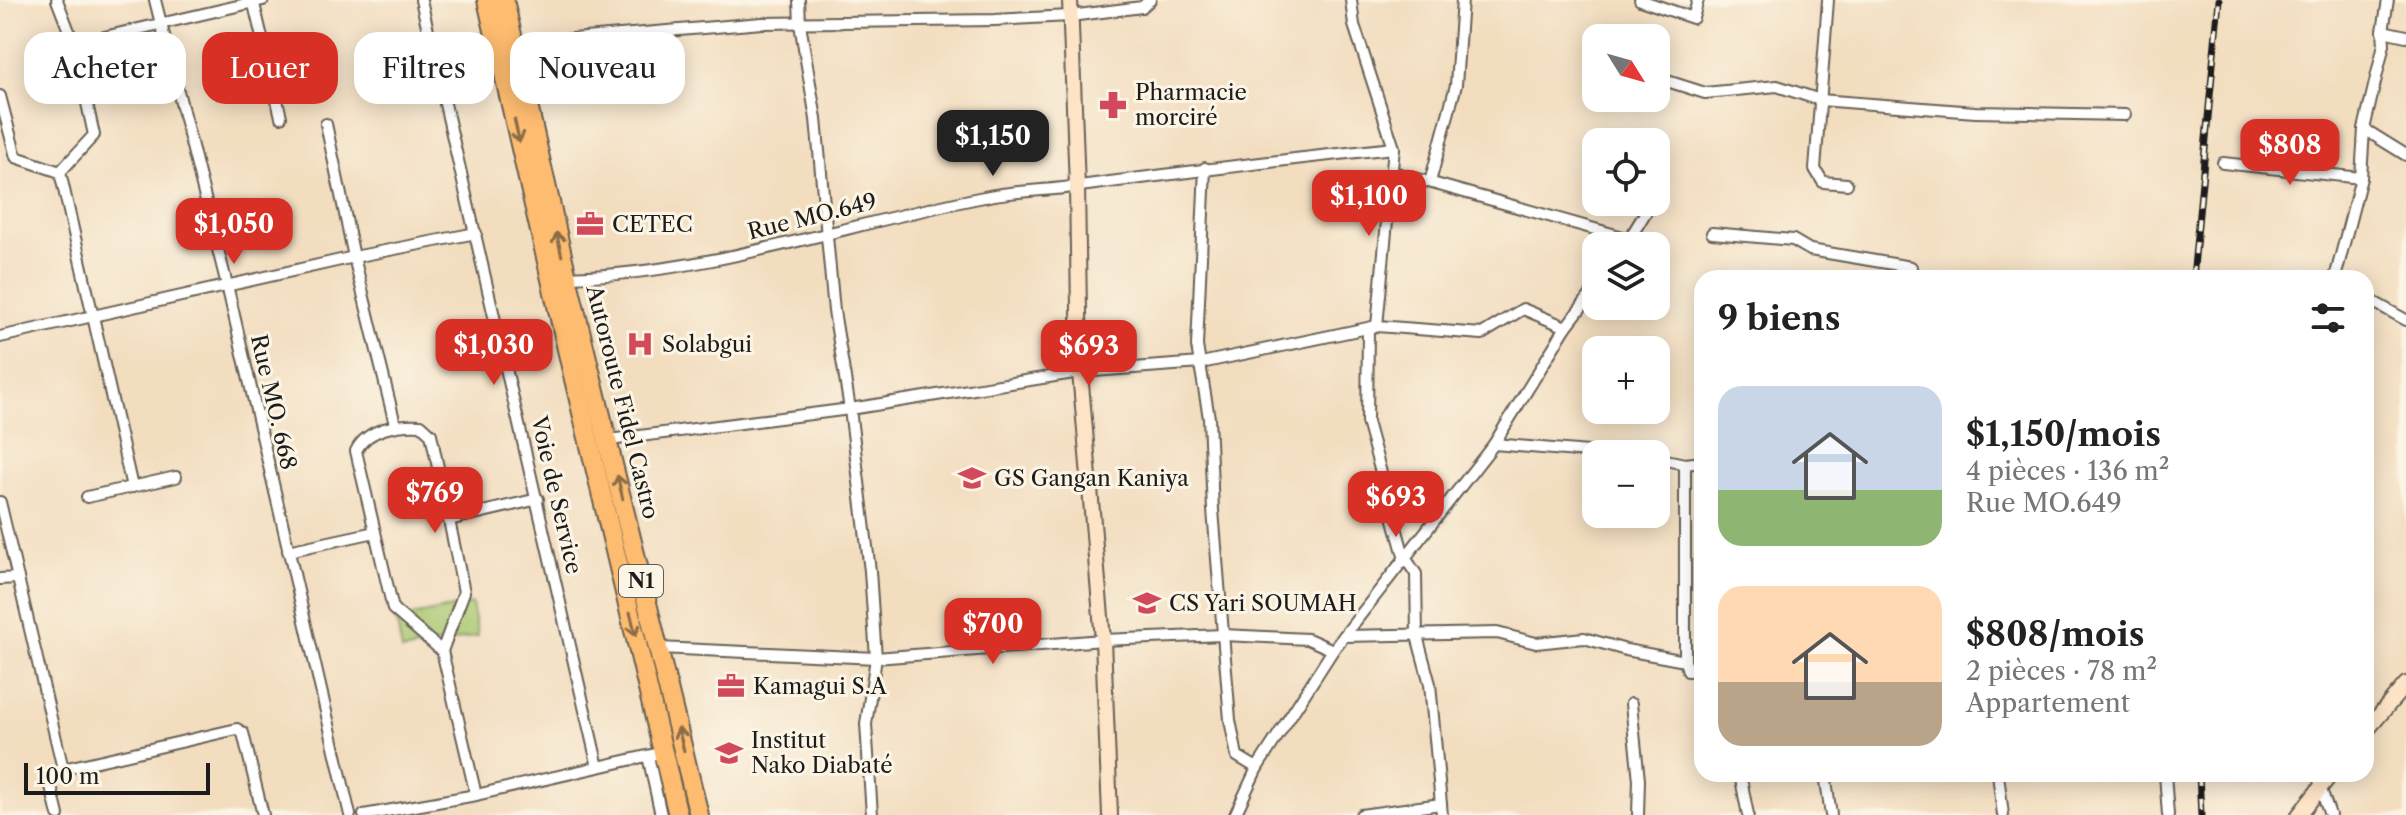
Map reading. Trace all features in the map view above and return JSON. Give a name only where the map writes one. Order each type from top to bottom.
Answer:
[{"type":"highway","name":"Autoroute Fidel Castro","points":[[487,0],[656,754],[678,815]]},
{"type":"highway","name":"Autoroute Fidel Castro","points":[[504,0],[511,32]]},
{"type":"highway","name":"Autoroute Fidel Castro","points":[[528,104],[699,815]]},
{"type":"street","points":[[57,0],[69,32]]},
{"type":"street","name":"Rue MO. 668","points":[[155,0],[227,285],[350,815]]},
{"type":"street","name":"Voie de Service","points":[[421,0],[598,767]]},
{"type":"street","points":[[799,0],[800,24],[816,119],[834,311],[850,409],[870,571],[876,658],[866,724],[872,815]]},
{"type":"street","points":[[1070,0],[1080,372],[1103,640],[1110,815]]},
{"type":"street","points":[[656,32],[762,23],[954,22],[1070,16],[1142,7],[1150,0]]},
{"type":"street","points":[[1351,0],[1354,25],[1394,150],[1372,327],[1367,422],[1404,556],[1416,574],[1417,636],[1430,684],[1442,809],[1361,815]]},
{"type":"street","points":[[1430,182],[1456,85],[1462,0]]},
{"type":"street","points":[[1640,0],[1693,18],[1698,0]]},
{"type":"street","points":[[1828,0],[1815,169],[1823,182],[1847,184]]},
{"type":"street","points":[[2337,270],[2361,178],[2364,129],[2384,44],[2388,0]]},
{"type":"street","points":[[128,32],[257,1],[281,117]]},
{"type":"street","points":[[2383,31],[2406,36]]},
{"type":"street","points":[[1670,82],[1705,93],[1777,86],[1820,100],[1975,112],[2125,115]]},
{"type":"street","points":[[0,96],[16,157],[60,172]]},
{"type":"street","points":[[60,172],[94,135],[87,104]]},
{"type":"street","points":[[326,124],[354,257],[395,424]]},
{"type":"street","points":[[2364,129],[2406,155]]},
{"type":"street","name":"Rue MO.649","points":[[567,277],[606,276],[708,262],[909,212],[988,196],[1077,187],[1205,168],[1394,150]]},
{"type":"street","points":[[2223,163],[2361,178]]},
{"type":"street","points":[[1205,168],[1197,346],[1209,418],[1230,720],[1237,756],[1257,768]]},
{"type":"street","points":[[60,172],[132,487]]},
{"type":"street","points":[[1393,172],[1592,232]]},
{"type":"street","points":[[0,337],[354,257],[476,233]]},
{"type":"street","points":[[1712,233],[1793,240],[1810,250],[1911,267],[1910,270]]},
{"type":"street","points":[[2374,302],[2406,320]]},
{"type":"street","points":[[1235,815],[1257,768],[1333,650],[1494,444],[1582,306]]},
{"type":"street","points":[[609,440],[850,409],[1080,372],[1201,363],[1372,327],[1482,334],[1523,309],[1566,327]]},
{"type":"street","points":[[442,651],[393,609],[356,451],[366,439],[395,424],[421,425],[431,434],[464,592],[442,651],[476,795]]},
{"type":"street","points":[[1494,444],[1582,451]]},
{"type":"street","points":[[1670,461],[1694,463]]},
{"type":"street","points":[[1685,464],[1685,661],[1688,671],[1694,671]]},
{"type":"street","points":[[87,497],[176,477]]},
{"type":"street","points":[[449,520],[538,499]]},
{"type":"street","points":[[0,502],[63,769]]},
{"type":"street","points":[[288,551],[375,532]]},
{"type":"street","points":[[0,579],[18,578]]},
{"type":"street","points":[[1344,636],[1497,633],[1536,643],[1584,638],[1685,661]]},
{"type":"street","points":[[659,648],[876,658],[1103,640],[1223,635],[1308,639],[1333,650]]},
{"type":"street","points":[[2374,722],[2406,684]]},
{"type":"street","points":[[1631,704],[1639,780],[1638,815]]},
{"type":"street","points":[[58,815],[50,782],[63,769],[237,729],[243,733],[263,815]]},
{"type":"street","points":[[364,815],[397,812],[656,754],[661,815]]},
{"type":"street","points":[[1742,782],[1748,815]]},
{"type":"street","points":[[1826,782],[1831,815]]},
{"type":"street","points":[[1999,782],[2003,815]]},
{"type":"street","points":[[2166,782],[2168,815]]},
{"type":"street","points":[[2299,815],[2318,782]]},
{"type":"street","points":[[2319,782],[2330,815]]},
{"type":"green space","points":[[472,604],[478,636],[402,651],[396,619]]},
{"type":"railway","points":[[2194,270],[2219,0]]},
{"type":"railway","points":[[2199,782],[2201,815]]},
{"type":"place","name":"Pharmacie morciré","points":[[1113,105]]},
{"type":"place","name":"CETEC","points":[[590,224]]},
{"type":"place","name":"Solabgui","points":[[640,344]]},
{"type":"place","name":"GS Gangan Kaniya","points":[[972,478]]},
{"type":"place","name":"CS Yari SOUMAH","points":[[1147,603]]},
{"type":"place","name":"Kamagui S.A","points":[[731,686]]},
{"type":"place","name":"Institut Nako Diabaté","points":[[729,753]]}]
